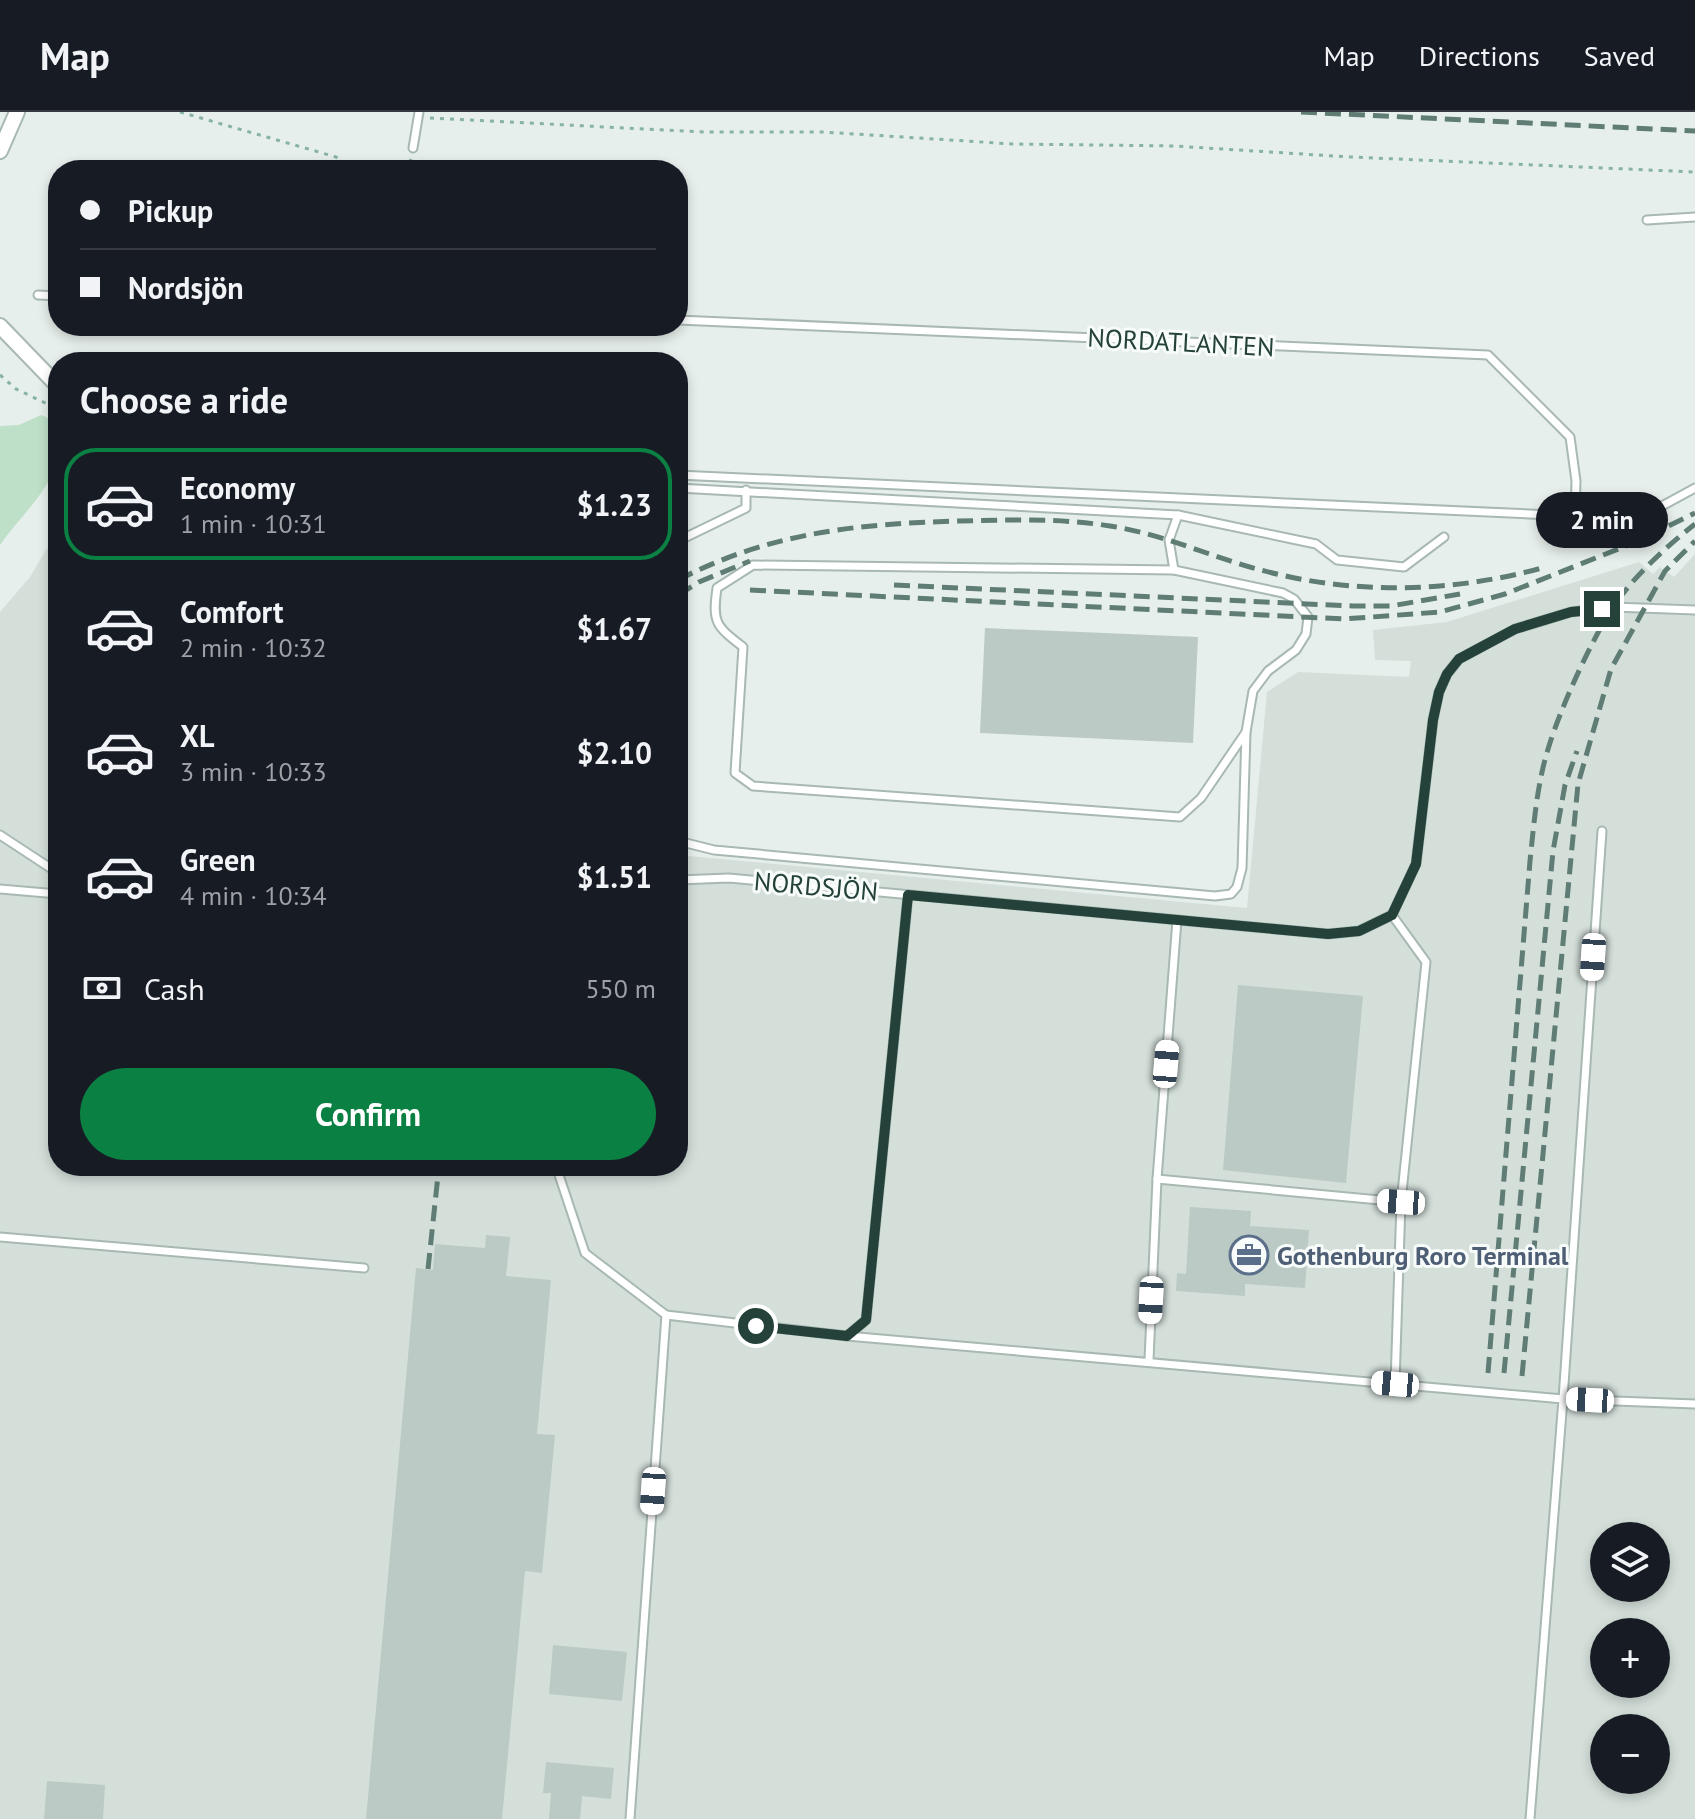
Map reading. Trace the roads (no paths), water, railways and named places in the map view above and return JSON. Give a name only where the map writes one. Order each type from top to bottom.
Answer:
[{"type":"street","points":[[0,151],[17,112]]},
{"type":"street","points":[[0,326],[48,376]]},
{"type":"lane","points":[[413,148],[418,117]]},
{"type":"lane","points":[[1647,220],[1695,217]]},
{"type":"lane","points":[[38,295],[48,296]]},
{"type":"lane","name":"NORDATLANTEN","points":[[688,320],[1488,355],[1570,437],[1576,481],[1575,517]]},
{"type":"lane","points":[[688,475],[1638,519],[1695,488]]},
{"type":"lane","points":[[688,488],[1178,515],[1316,544],[1337,560],[1404,567],[1444,537]]},
{"type":"lane","points":[[688,536],[746,508],[746,490]]},
{"type":"lane","points":[[1174,570],[1169,540],[1178,515]]},
{"type":"lane","points":[[688,843],[730,852],[1215,896],[1231,894],[1237,887],[1242,868],[1246,732],[1253,691],[1268,671],[1296,650],[1306,634],[1308,617],[1294,599],[1283,593],[1174,570],[753,565],[717,588],[714,613],[719,628],[743,647],[735,773],[753,786],[1180,817],[1201,798],[1246,732]]},
{"type":"lane","points":[[1395,1384],[1401,1202],[1426,962],[1392,915],[1416,864],[1439,692],[1447,674],[1459,659],[1515,629],[1571,612],[1613,607],[1695,610]]},
{"type":"lane","points":[[1530,1819],[1602,831]]},
{"type":"lane","points":[[0,835],[48,866]]},
{"type":"lane","name":"NORDSJÖN","points":[[688,880],[729,878],[1328,934],[1359,931],[1392,915]]},
{"type":"lane","points":[[0,889],[48,893]]},
{"type":"lane","points":[[878,1338],[866,1320],[908,895]]},
{"type":"lane","points":[[1149,1360],[1157,1179],[1177,920]]},
{"type":"lane","points":[[559,1176],[585,1253],[666,1315],[847,1336],[1149,1360],[1563,1399],[1695,1404]]},
{"type":"lane","points":[[1157,1179],[1401,1202]]},
{"type":"lane","points":[[0,1237],[364,1268]]},
{"type":"lane","points":[[630,1819],[666,1315]]},
{"type":"lane","points":[[847,1336],[866,1320]]},
{"type":"railway","points":[[1301,112],[1695,131]]},
{"type":"railway","points":[[750,590],[1344,619],[1440,612],[1505,594],[1636,542],[1695,513]]},
{"type":"railway","points":[[688,575],[747,551],[815,534],[921,522],[997,520],[1110,526],[1149,534],[1261,570],[1331,584],[1402,588],[1437,586],[1542,568]]},
{"type":"railway","points":[[1488,1373],[1530,861],[1536,803],[1545,760],[1577,675],[1613,607],[1651,562],[1695,524]]},
{"type":"railway","points":[[1522,1376],[1578,784],[1611,669],[1665,571],[1695,541]]},
{"type":"railway","points":[[688,589],[750,561]]},
{"type":"railway","points":[[894,585],[1353,606],[1391,606],[1460,594]]},
{"type":"railway","points":[[1504,1373],[1553,851],[1565,785],[1577,751]]},
{"type":"railway","points":[[428,1269],[438,1176]]},
{"type":"place","name":"Gothenburg Roro Terminal","points":[[1249,1255]]}]
